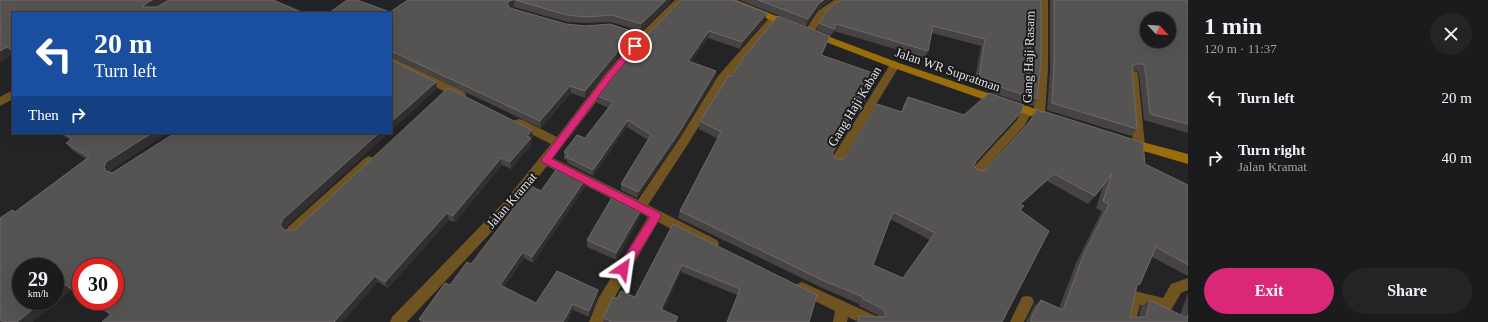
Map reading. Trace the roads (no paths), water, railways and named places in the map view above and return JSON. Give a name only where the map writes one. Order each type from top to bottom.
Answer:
[{"type":"street","name":"Jalan Kramat","points":[[397,322],[508,206],[546,160],[640,35],[680,0]]},
{"type":"street","name":"Jalan WR Supratman","points":[[727,0],[895,65],[1039,115],[1061,121]]},
{"type":"street","points":[[809,32],[821,13],[840,0]]},
{"type":"street","name":"Gang Haji Rasam","points":[[1039,115],[1044,69],[1044,0]]},
{"type":"street","points":[[640,207],[684,141],[722,78],[773,19]]},
{"type":"street","points":[[392,60],[469,99]]},
{"type":"street","name":"Gang Haji Kaban","points":[[836,161],[895,65]]},
{"type":"street","points":[[1133,75],[1139,146]]},
{"type":"street","points":[[437,99],[448,88]]},
{"type":"street","points":[[0,102],[12,95]]},
{"type":"street","points":[[976,172],[1021,122],[1026,110]]},
{"type":"street","points":[[510,119],[559,143]]},
{"type":"street","points":[[1118,139],[1188,159]]},
{"type":"street","points":[[293,231],[379,152]]},
{"type":"street","points":[[546,160],[723,249]]},
{"type":"street","points":[[596,322],[603,304],[656,215]]},
{"type":"street","points":[[789,281],[873,322]]},
{"type":"street","points":[[1129,322],[1135,297],[1166,305],[1176,288],[1188,284]]},
{"type":"street","points":[[1017,322],[1027,302]]},
{"type":"street","points":[[840,322],[843,308]]}]
